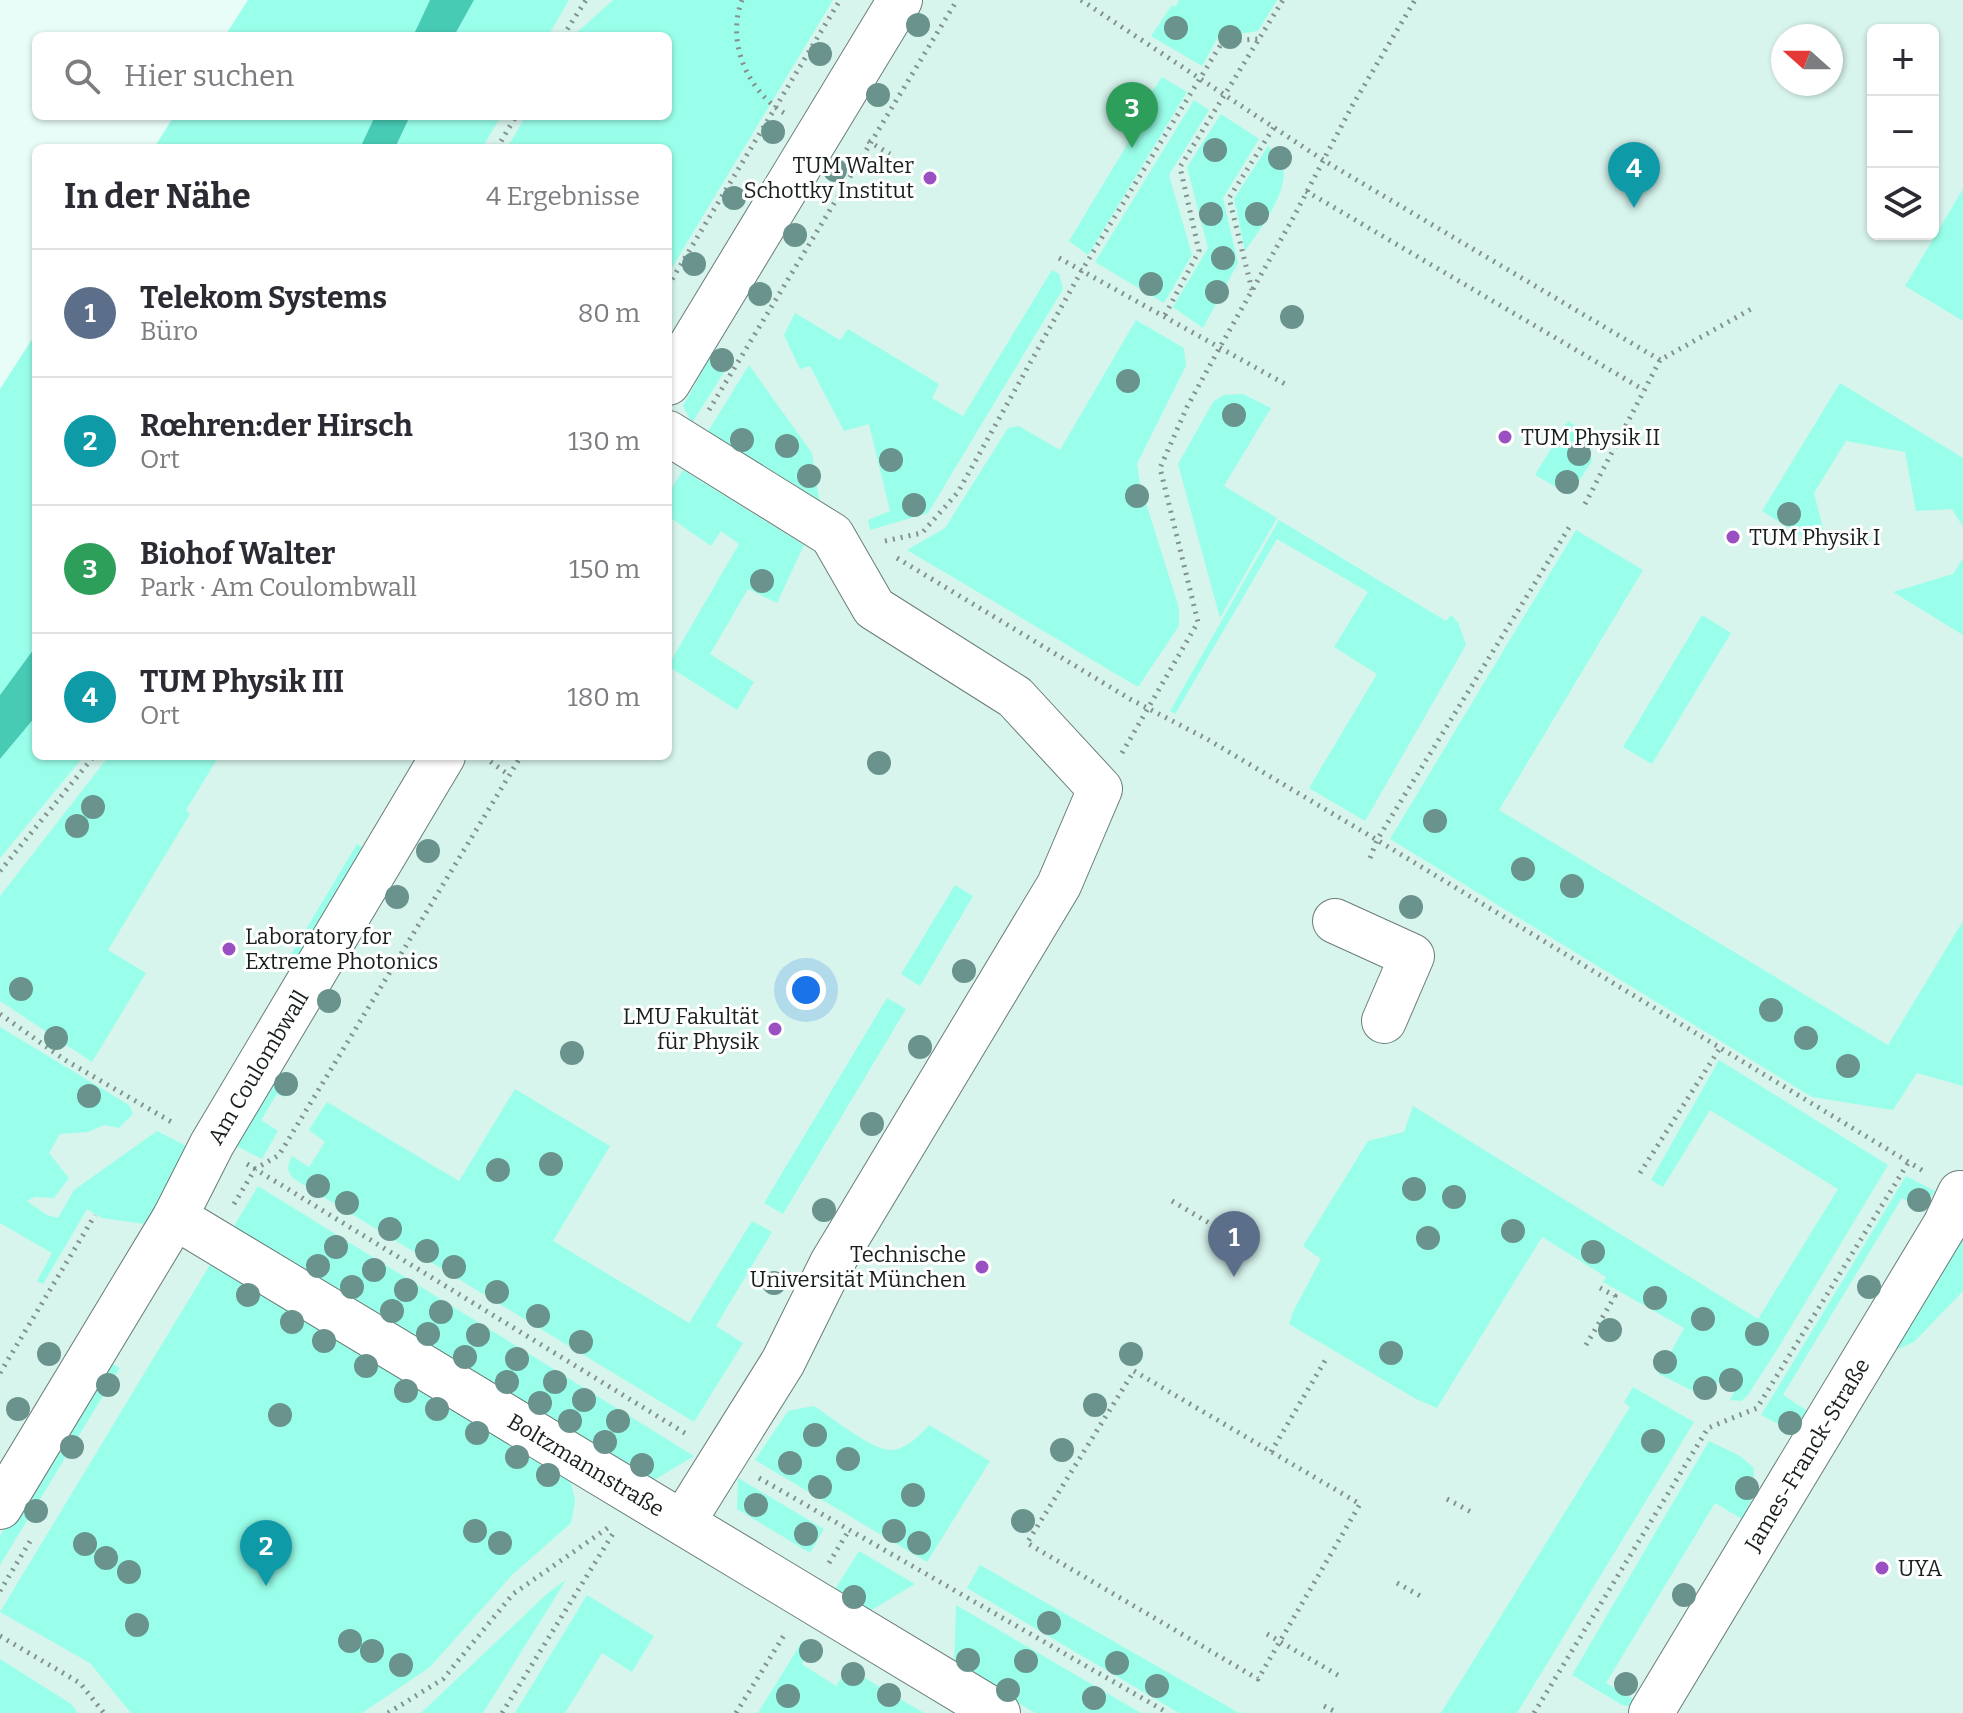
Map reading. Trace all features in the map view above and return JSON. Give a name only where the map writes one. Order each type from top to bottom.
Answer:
[{"type":"street","points":[[672,376],[900,0]]},
{"type":"street","points":[[678,439],[832,535],[874,608],[1015,697],[1100,789],[1059,885],[832,1263],[783,1362],[683,1522]]},
{"type":"street","name":"Am Coulombwall","points":[[0,1507],[175,1217],[212,1144],[441,760]]},
{"type":"street","points":[[1335,921],[1412,956],[1384,1021]]},
{"type":"street","name":"James-Franck-Straße","points":[[1651,1713],[1929,1253],[1960,1193]]},
{"type":"street","name":"Boltzmannstraße","points":[[175,1217],[998,1713]]},
{"type":"path","points":[[566,32],[586,0]]},
{"type":"path","points":[[742,0],[736,26],[742,61],[755,85],[774,107],[818,135]]},
{"type":"path","points":[[672,279],[840,0]]},
{"type":"path","points":[[678,439],[957,0]]},
{"type":"path","points":[[1081,0],[1323,160],[1660,360]]},
{"type":"path","points":[[1165,315],[1199,251],[1180,167],[1283,0]]},
{"type":"path","points":[[1100,789],[1198,622],[1160,468],[1187,407],[1352,106],[1415,0]]},
{"type":"path","points":[[832,535],[864,546],[922,533],[958,492],[1082,270],[1223,41],[1259,39]]},
{"type":"path","points":[[499,144],[514,120]]},
{"type":"path","points":[[1252,291],[1229,198],[1274,127]]},
{"type":"path","points":[[1306,191],[1644,390]]},
{"type":"path","points":[[1059,258],[1285,384]]},
{"type":"path","points":[[1585,504],[1660,360],[1753,308]]},
{"type":"path","points":[[1370,858],[1377,840],[1570,526]]},
{"type":"path","points":[[892,555],[1377,840],[1960,1193]]},
{"type":"path","points":[[0,871],[91,760]]},
{"type":"path","points":[[488,760],[509,775]]},
{"type":"path","points":[[255,1169],[279,1155],[518,760]]},
{"type":"path","points":[[0,1014],[65,1060],[212,1144]]},
{"type":"path","points":[[1640,1173],[1720,1048]]},
{"type":"path","points":[[1534,1713],[1708,1428],[1757,1408],[1909,1163]]},
{"type":"path","points":[[1172,1201],[1226,1233]]},
{"type":"path","points":[[0,1373],[95,1215]]},
{"type":"path","points":[[1586,1345],[1615,1296],[1600,1288]]},
{"type":"path","points":[[1271,1452],[1326,1359]]},
{"type":"path","points":[[1134,1371],[1360,1504],[1280,1642],[1258,1679],[1027,1543],[1134,1371]]},
{"type":"path","points":[[1447,1499],[1475,1514]]},
{"type":"path","points":[[388,1713],[443,1679],[513,1594],[613,1528],[502,1713]]},
{"type":"path","points":[[1397,1583],[1424,1598]]},
{"type":"path","points":[[736,1713],[809,1597]]},
{"type":"path","points":[[1267,1634],[1341,1677]]},
{"type":"path","points":[[0,1636],[80,1683],[104,1713]]},
{"type":"path","points":[[1324,1706],[1338,1713]]},
{"type":"shaded area","points":[[248,0],[430,0],[415,32],[228,32]]},
{"type":"shaded area","points":[[430,0],[474,0],[456,32],[415,32]]},
{"type":"shaded area","points":[[474,0],[569,0],[550,32],[456,32]]},
{"type":"shaded area","name":"Technische Universität München","points":[[550,0],[1963,0],[1963,1713],[0,1713],[0,822],[47,760],[672,760],[672,144],[464,144],[479,120],[672,120],[672,32],[531,32]]},
{"type":"shaded area","points":[[613,0],[833,0],[672,267],[672,144],[509,144],[524,120],[672,120],[672,32],[577,32]]},
{"type":"shaded area","points":[[1179,0],[1277,0],[1258,31],[1218,37],[1202,66],[1151,36],[1172,5],[1175,7]]},
{"type":"shaded area","points":[[1162,77],[1187,92],[1088,255],[1069,241],[1154,100],[1149,96]]},
{"type":"shaded area","points":[[1194,100],[1209,110],[1169,175],[1192,255],[1164,303],[1095,262]]},
{"type":"shaded area","points":[[1221,114],[1259,139],[1223,198],[1238,263],[1203,328],[1173,307],[1208,248],[1187,167]]},
{"type":"shaded area","points":[[172,120],[373,120],[362,144],[156,144]]},
{"type":"shaded area","points":[[373,120],[408,120],[397,144],[362,144]]},
{"type":"shaded area","points":[[408,120],[499,120],[484,144],[397,144]]},
{"type":"shaded area","points":[[1268,146],[1280,160],[1283,182],[1266,220],[1245,251],[1234,199]]},
{"type":"shaded area","points":[[1963,189],[1963,321],[1905,286],[1933,240],[1939,240],[1939,229]]},
{"type":"shaded area","points":[[1052,270],[1059,274],[1063,289],[928,513],[870,530],[868,520],[890,511],[869,424],[844,431],[810,366],[800,369],[784,335],[795,313],[840,340],[848,329],[939,384],[932,398],[963,416]]},
{"type":"shaded area","points":[[1136,320],[1184,348],[1186,366],[1137,464],[1140,484],[1179,608],[1179,626],[1138,687],[907,550],[945,528],[1008,428],[1019,426],[1060,450]]},
{"type":"shaded area","points":[[32,339],[32,651],[0,695],[0,389]]},
{"type":"shaded area","points":[[711,355],[733,358],[692,423],[683,406]]},
{"type":"shaded area","points":[[749,365],[812,453],[820,506],[704,438]]},
{"type":"shaded area","points":[[1840,383],[1963,458],[1963,527],[1952,509],[1916,511],[1905,452],[1846,441],[1814,493],[1828,548],[1826,551],[1762,511]]},
{"type":"shaded area","points":[[1243,394],[1271,408],[1224,486],[1277,518],[1220,618],[1178,464],[1213,402],[1223,395]]},
{"type":"shaded area","points":[[1568,421],[1584,433],[1592,461],[1570,495],[1535,475]]},
{"type":"shaded area","points":[[683,470],[804,545],[777,603],[748,589],[710,654],[754,682],[737,710],[672,669],[672,659],[739,544],[721,531],[711,546],[672,519],[672,488]]},
{"type":"shaded area","points":[[1279,520],[1446,621],[1451,615],[1458,622],[1466,645],[1365,821],[1309,788],[1377,674],[1334,647],[1368,592],[1277,539],[1175,714],[1170,711]]},
{"type":"shaded area","points":[[1576,530],[1643,570],[1499,810],[1888,1045],[1963,921],[1963,1086],[1917,1073],[1893,1110],[1812,1097],[1390,839]]},
{"type":"shaded area","points":[[1963,558],[1963,635],[1893,592],[1953,574]]},
{"type":"shaded area","points":[[1702,615],[1731,633],[1652,764],[1623,747]]},
{"type":"shaded area","points":[[32,651],[32,721],[0,759],[0,695]]},
{"type":"shaded area","points":[[32,721],[32,760],[81,760],[0,858],[0,759]]},
{"type":"shaded area","points":[[106,760],[217,760],[186,810],[190,814],[108,950],[146,973],[92,1062],[0,1001],[0,896]]},
{"type":"shaded area","points":[[357,844],[367,850],[299,962],[290,956]]},
{"type":"shaded area","points":[[955,885],[973,896],[920,986],[901,974]]},
{"type":"shaded area","points":[[887,998],[906,1009],[783,1214],[764,1203]]},
{"type":"shaded area","points":[[0,1027],[129,1105],[133,1114],[119,1128],[104,1125],[88,1132],[60,1134],[49,1153],[69,1178],[54,1198],[35,1197],[27,1201],[47,1215],[58,1218],[74,1190],[157,1131],[190,1148],[145,1224],[102,1218],[87,1209],[43,1284],[37,1281],[52,1253],[0,1223]]},
{"type":"shaded area","points":[[1719,1060],[1888,1165],[1778,1348],[1741,1401],[1730,1400],[1735,1390],[1718,1382],[1709,1399],[1659,1374],[1684,1328],[1603,1282],[1606,1277],[1542,1237],[1437,1408],[1416,1399],[1289,1324],[1321,1259],[1303,1246],[1368,1141],[1404,1132],[1413,1106],[1758,1319],[1838,1189],[1710,1110],[1663,1187],[1651,1180]]},
{"type":"shaded area","points":[[280,1072],[296,1082],[285,1097],[277,1094],[261,1120],[278,1131],[262,1159],[235,1145]]},
{"type":"shaded area","points":[[515,1089],[610,1146],[553,1241],[689,1323],[752,1221],[772,1232],[716,1326],[743,1343],[694,1422],[294,1179],[289,1171],[292,1156],[309,1167],[325,1142],[309,1130],[327,1102],[459,1181]]},
{"type":"shaded area","points":[[1906,1176],[1935,1191],[1923,1210],[1902,1198],[1783,1395],[1812,1414],[1800,1435],[1761,1415]]},
{"type":"shaded area","points":[[258,1186],[694,1456],[651,1482],[234,1226]]},
{"type":"shaded area","points":[[1963,1238],[1963,1291],[1914,1342],[1896,1350]]},
{"type":"shaded area","points":[[211,1263],[571,1482],[575,1501],[571,1523],[512,1575],[430,1667],[362,1713],[131,1713],[90,1663],[0,1612]]},
{"type":"shaded area","points":[[106,1360],[120,1368],[0,1565],[0,1536]]},
{"type":"shaded area","points":[[1633,1387],[1694,1422],[1517,1713],[1441,1713],[1630,1407],[1624,1402]]},
{"type":"shaded area","points":[[814,1406],[863,1439],[884,1449],[903,1447],[929,1425],[990,1461],[927,1562],[755,1460],[788,1411]]},
{"type":"shaded area","points":[[1709,1441],[1740,1456],[1754,1468],[1753,1497],[1742,1519],[1715,1503],[1606,1683],[1638,1702],[1632,1707],[1622,1705],[1572,1675]]},
{"type":"shaded area","points":[[738,1478],[824,1529],[810,1553],[737,1509]]},
{"type":"shaded area","points":[[859,1551],[915,1584],[868,1612],[834,1591]]},
{"type":"shaded area","points":[[980,1565],[1239,1713],[1179,1713],[967,1588]]},
{"type":"shaded area","points":[[566,1580],[483,1713],[421,1713],[549,1592]]},
{"type":"shaded area","points":[[587,1595],[654,1636],[632,1672],[602,1653],[565,1713],[515,1713]]},
{"type":"shaded area","points":[[956,1605],[1141,1713],[1035,1713],[954,1664]]},
{"type":"shaded area","points":[[803,1640],[813,1646],[802,1664],[836,1686],[848,1668],[924,1713],[758,1713]]},
{"type":"shaded area","points":[[0,1659],[71,1704],[78,1713],[0,1713]]},
{"type":"place","name":"Biohof Walter","points":[[1132,148]]},
{"type":"place","name":"TUM Walter Schottky Institut","points":[[930,178]]},
{"type":"place","name":"TUM Physik III","points":[[1634,208]]},
{"type":"place","name":"TUM Physik II","points":[[1505,437]]},
{"type":"place","name":"TUM Physik I","points":[[1733,537]]},
{"type":"place","name":"Laboratory for Extreme Photonics","points":[[229,949]]},
{"type":"place","name":"LMU Fakultät für Physik","points":[[775,1029]]},
{"type":"place","name":"Technische Universität München","points":[[982,1267]]},
{"type":"place","name":"Telekom Systems","points":[[1234,1277]]},
{"type":"place","name":"UYA","points":[[1882,1568]]},
{"type":"place","name":"Rœhren:der Hirsch","points":[[266,1586]]}]
